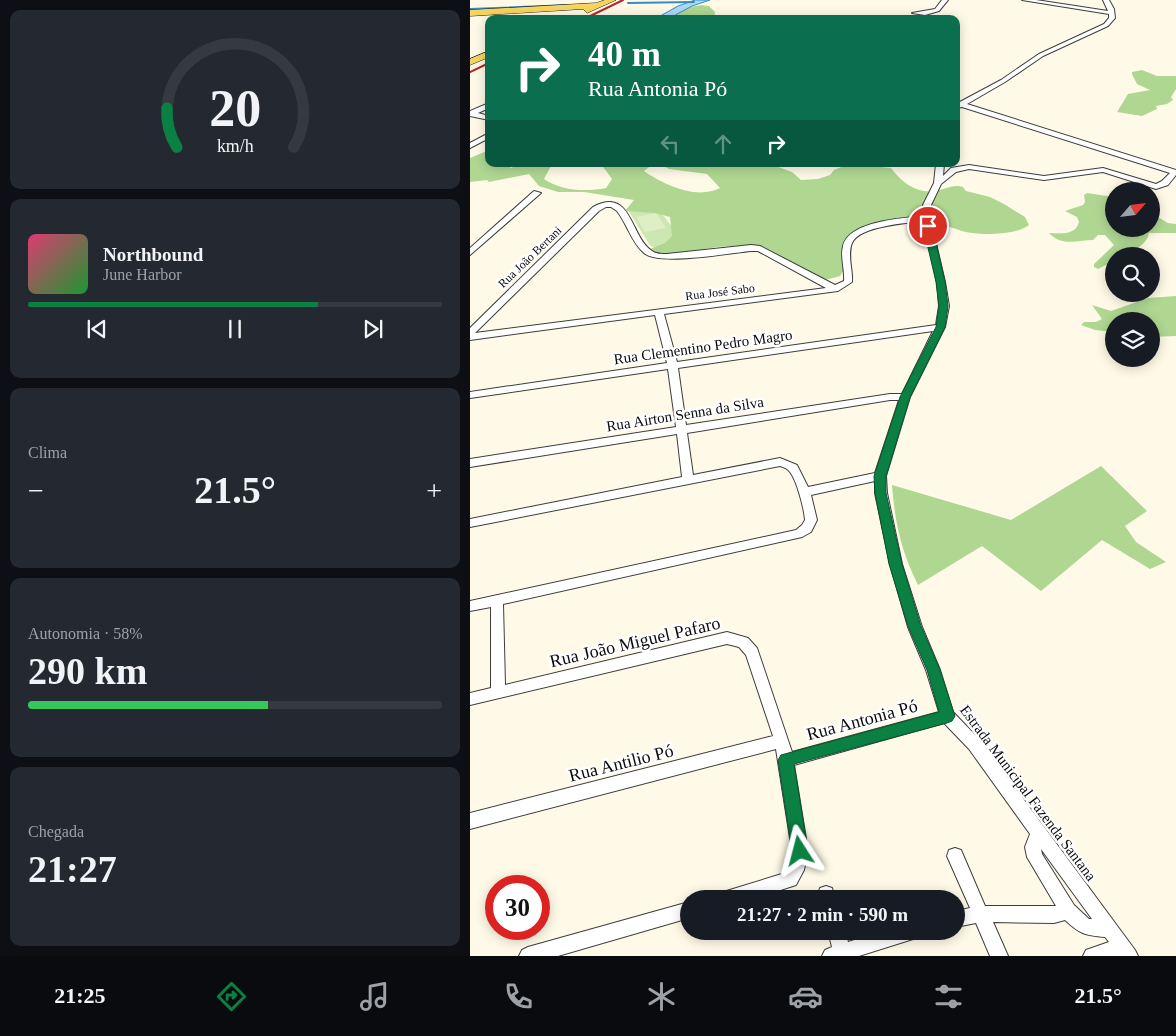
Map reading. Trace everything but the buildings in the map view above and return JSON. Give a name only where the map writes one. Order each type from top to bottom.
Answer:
[{"type":"main road","points":[[470,6],[601,3]]},
{"type":"main road","points":[[470,13],[601,3]]},
{"type":"main road","points":[[576,15],[601,3]]},
{"type":"main road","points":[[470,62],[485,56]]},
{"type":"street","points":[[915,13],[937,12],[943,8],[945,0]]},
{"type":"street","points":[[1025,0],[1112,13]]},
{"type":"street","points":[[960,105],[1003,81],[1041,55],[1106,25],[1111,21],[1112,13],[1106,0]]},
{"type":"street","points":[[470,104],[485,106]]},
{"type":"street","points":[[471,114],[485,107]]},
{"type":"street","points":[[938,183],[954,170],[969,167],[1044,178],[1103,170],[1156,187],[1165,184],[1175,173],[960,107]]},
{"type":"street","points":[[471,114],[485,117]]},
{"type":"street","points":[[470,146],[485,137]]},
{"type":"street","points":[[938,183],[940,167]]},
{"type":"street","name":"Estrada Municipal Fazenda Santana","points":[[938,183],[927,205],[927,218],[941,282],[944,306],[940,327],[905,397],[880,476],[881,493],[896,564],[915,626],[934,670],[947,716],[974,744],[1125,951]]},
{"type":"street","points":[[470,252],[537,193]]},
{"type":"street","name":"Rua João Bertani","points":[[470,332],[596,209],[602,205],[610,204],[620,210],[645,250],[655,256],[667,257],[751,248],[760,249],[835,289]]},
{"type":"street","points":[[835,289],[848,282],[848,243],[855,234],[895,222],[927,218]]},
{"type":"street","name":"Rua José Sabo","points":[[470,337],[835,289]]},
{"type":"street","points":[[659,312],[673,367],[688,480]]},
{"type":"street","name":"Rua Clementino Pedro Magro","points":[[470,395],[940,327]]},
{"type":"street","name":"Rua Airton Senna da Silva","points":[[470,463],[880,399],[905,397]]},
{"type":"street","points":[[470,522],[780,462],[794,469],[810,511],[811,521],[804,532],[798,534],[470,606]]},
{"type":"street","points":[[803,492],[880,476]]},
{"type":"street","points":[[497,601],[498,692]]},
{"type":"street","name":"Rua João Miguel Pafaro","points":[[470,699],[727,638],[743,642],[752,652],[782,741],[800,851],[796,870],[790,879],[755,890]]},
{"type":"street","name":"Rua Antonia Pó","points":[[786,760],[947,716]]},
{"type":"street","name":"Rua Antilio Pó","points":[[470,821],[782,741]]},
{"type":"street","points":[[1039,831],[1033,847],[1035,858],[1068,911],[1085,927],[1108,928]]},
{"type":"street","points":[[956,856],[999,956]]},
{"type":"street","points":[[965,917],[982,914],[1054,915],[1068,911]]},
{"type":"street","points":[[528,956],[680,913]]},
{"type":"street","points":[[837,940],[838,955],[885,940]]},
{"type":"street","points":[[1092,956],[1125,951]]},
{"type":"green space","points":[[701,5],[709,6],[715,12],[715,15],[667,15],[685,8]]},
{"type":"green space","points":[[1142,70],[1157,76],[1176,76],[1176,89],[1171,97],[1173,100],[1167,104],[1156,106],[1157,109],[1142,116],[1117,112],[1128,94],[1150,90],[1137,84],[1132,74],[1132,72]]},
{"type":"green space","points":[[485,152],[485,167],[550,167],[544,179],[558,186],[574,190],[606,188],[612,179],[603,167],[649,167],[644,171],[671,186],[691,192],[711,191],[720,188],[707,174],[665,167],[778,167],[792,172],[801,180],[818,179],[830,175],[834,170],[842,167],[891,168],[905,183],[922,191],[936,191],[960,186],[966,191],[990,197],[1025,217],[1029,225],[1015,231],[985,234],[966,232],[942,225],[925,225],[922,220],[875,225],[852,237],[856,240],[850,241],[847,265],[840,276],[825,280],[750,245],[654,255],[650,249],[665,243],[672,236],[670,217],[655,213],[625,211],[634,200],[584,192],[558,192],[539,186],[529,174],[489,182],[487,180],[470,182],[470,158]]},
{"type":"green space","points":[[1087,193],[1105,196],[1105,235],[1098,235],[1093,240],[1070,242],[1059,240],[1049,233],[1067,233],[1074,230],[1079,222],[1077,217],[1065,211],[1083,205],[1085,202],[1084,195]]},
{"type":"green space","points":[[627,208],[659,210],[677,233],[699,247],[654,248],[649,244]]},
{"type":"green space","points":[[656,213],[666,228],[645,232],[636,217]]},
{"type":"green space","points":[[1160,218],[1168,223],[1176,224],[1176,233],[1160,233]]},
{"type":"green space","points":[[1108,238],[1147,238],[1139,247],[1112,247],[1114,245]]},
{"type":"green space","points":[[1105,254],[1105,266],[1098,269],[1094,267],[1094,264]]},
{"type":"green space","points":[[1176,296],[1176,336],[1160,337],[1160,312],[1105,312],[1105,331],[1081,325],[1084,322],[1096,322],[1102,319],[1092,305],[1111,311],[1137,302],[1160,302],[1160,297]]},
{"type":"green space","points":[[1101,466],[1147,511],[1125,526],[1136,542],[1166,562],[1150,569],[1102,540],[1041,591],[982,546],[918,585],[907,560],[900,536],[892,485],[1011,520]]},
{"type":"water","points":[[695,0],[710,0],[692,6],[675,15],[662,15],[678,6]]},
{"type":"waterway","points":[[628,3],[694,2]]},
{"type":"waterway","points":[[470,9],[569,5]]},
{"type":"railway","points":[[592,15],[623,0]]},
{"type":"railway","points":[[470,72],[485,65]]},
{"type":"route","points":[[800,851],[786,760],[947,716],[934,670],[915,626],[896,564],[881,493],[880,476],[905,397],[940,327],[944,306],[941,282],[928,226]]}]
